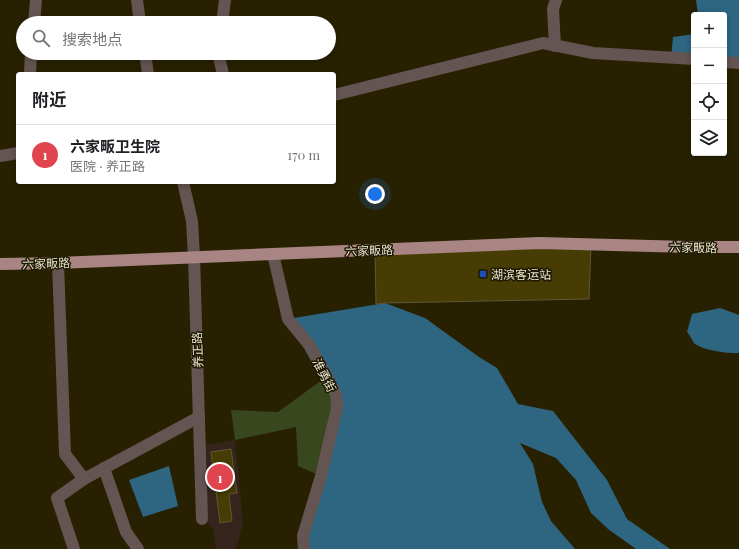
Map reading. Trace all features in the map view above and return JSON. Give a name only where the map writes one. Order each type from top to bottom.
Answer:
[{"type":"main road","name":"六家畈路","points":[[0,264],[58,263],[540,243],[739,247]]},
{"type":"street","points":[[35,16],[36,0]]},
{"type":"street","points":[[138,0],[139,16]]},
{"type":"street","points":[[223,16],[225,0]]},
{"type":"street","points":[[556,0],[553,9],[556,46]]},
{"type":"street","points":[[336,94],[544,43],[593,53],[691,60]]},
{"type":"street","points":[[30,72],[31,60]]},
{"type":"street","points":[[146,60],[148,72]]},
{"type":"street","points":[[220,60],[223,72]]},
{"type":"street","points":[[727,62],[739,63]]},
{"type":"street","points":[[0,156],[16,152]]},
{"type":"street","name":"养正路","points":[[183,184],[192,221],[194,257],[202,519]]},
{"type":"street","name":"淮勇街","points":[[273,254],[288,319],[310,346],[336,394],[337,408],[327,452],[304,536],[304,549]]},
{"type":"street","points":[[58,263],[65,454],[84,479]]},
{"type":"street","points":[[74,549],[57,498],[84,479],[199,417]]},
{"type":"street","points":[[104,468],[126,532],[138,549]]},
{"type":"shaded area","points":[[235,440],[243,523],[236,549],[216,549],[213,529],[202,519],[200,446]]},
{"type":"green space","points":[[326,377],[336,394],[321,476],[298,466],[296,427],[235,440],[231,410],[278,412]]},
{"type":"water","points":[[696,0],[739,0],[739,63],[727,62],[727,12],[698,12]]},
{"type":"water","points":[[691,34],[691,59],[671,58],[673,37]]},
{"type":"water","points":[[385,303],[425,318],[479,357],[497,368],[518,404],[553,411],[607,480],[627,519],[670,549],[636,549],[608,529],[591,513],[576,480],[556,458],[520,443],[533,464],[542,502],[551,521],[575,549],[304,549],[337,408],[288,319]]},
{"type":"water","points":[[720,308],[739,315],[739,353],[729,353],[703,348],[694,343],[687,332],[692,314]]},
{"type":"water","points":[[169,466],[178,506],[143,517],[129,480]]},
{"type":"building","name":"湖滨客运站","points":[[591,245],[589,299],[376,304],[375,250]]},
{"type":"building","points":[[231,449],[237,493],[229,494],[232,521],[220,523],[211,452]]},
{"type":"place","name":"湖滨客运站","points":[[483,274]]},
{"type":"place","name":"六家畈卫生院","points":[[220,477]]}]
